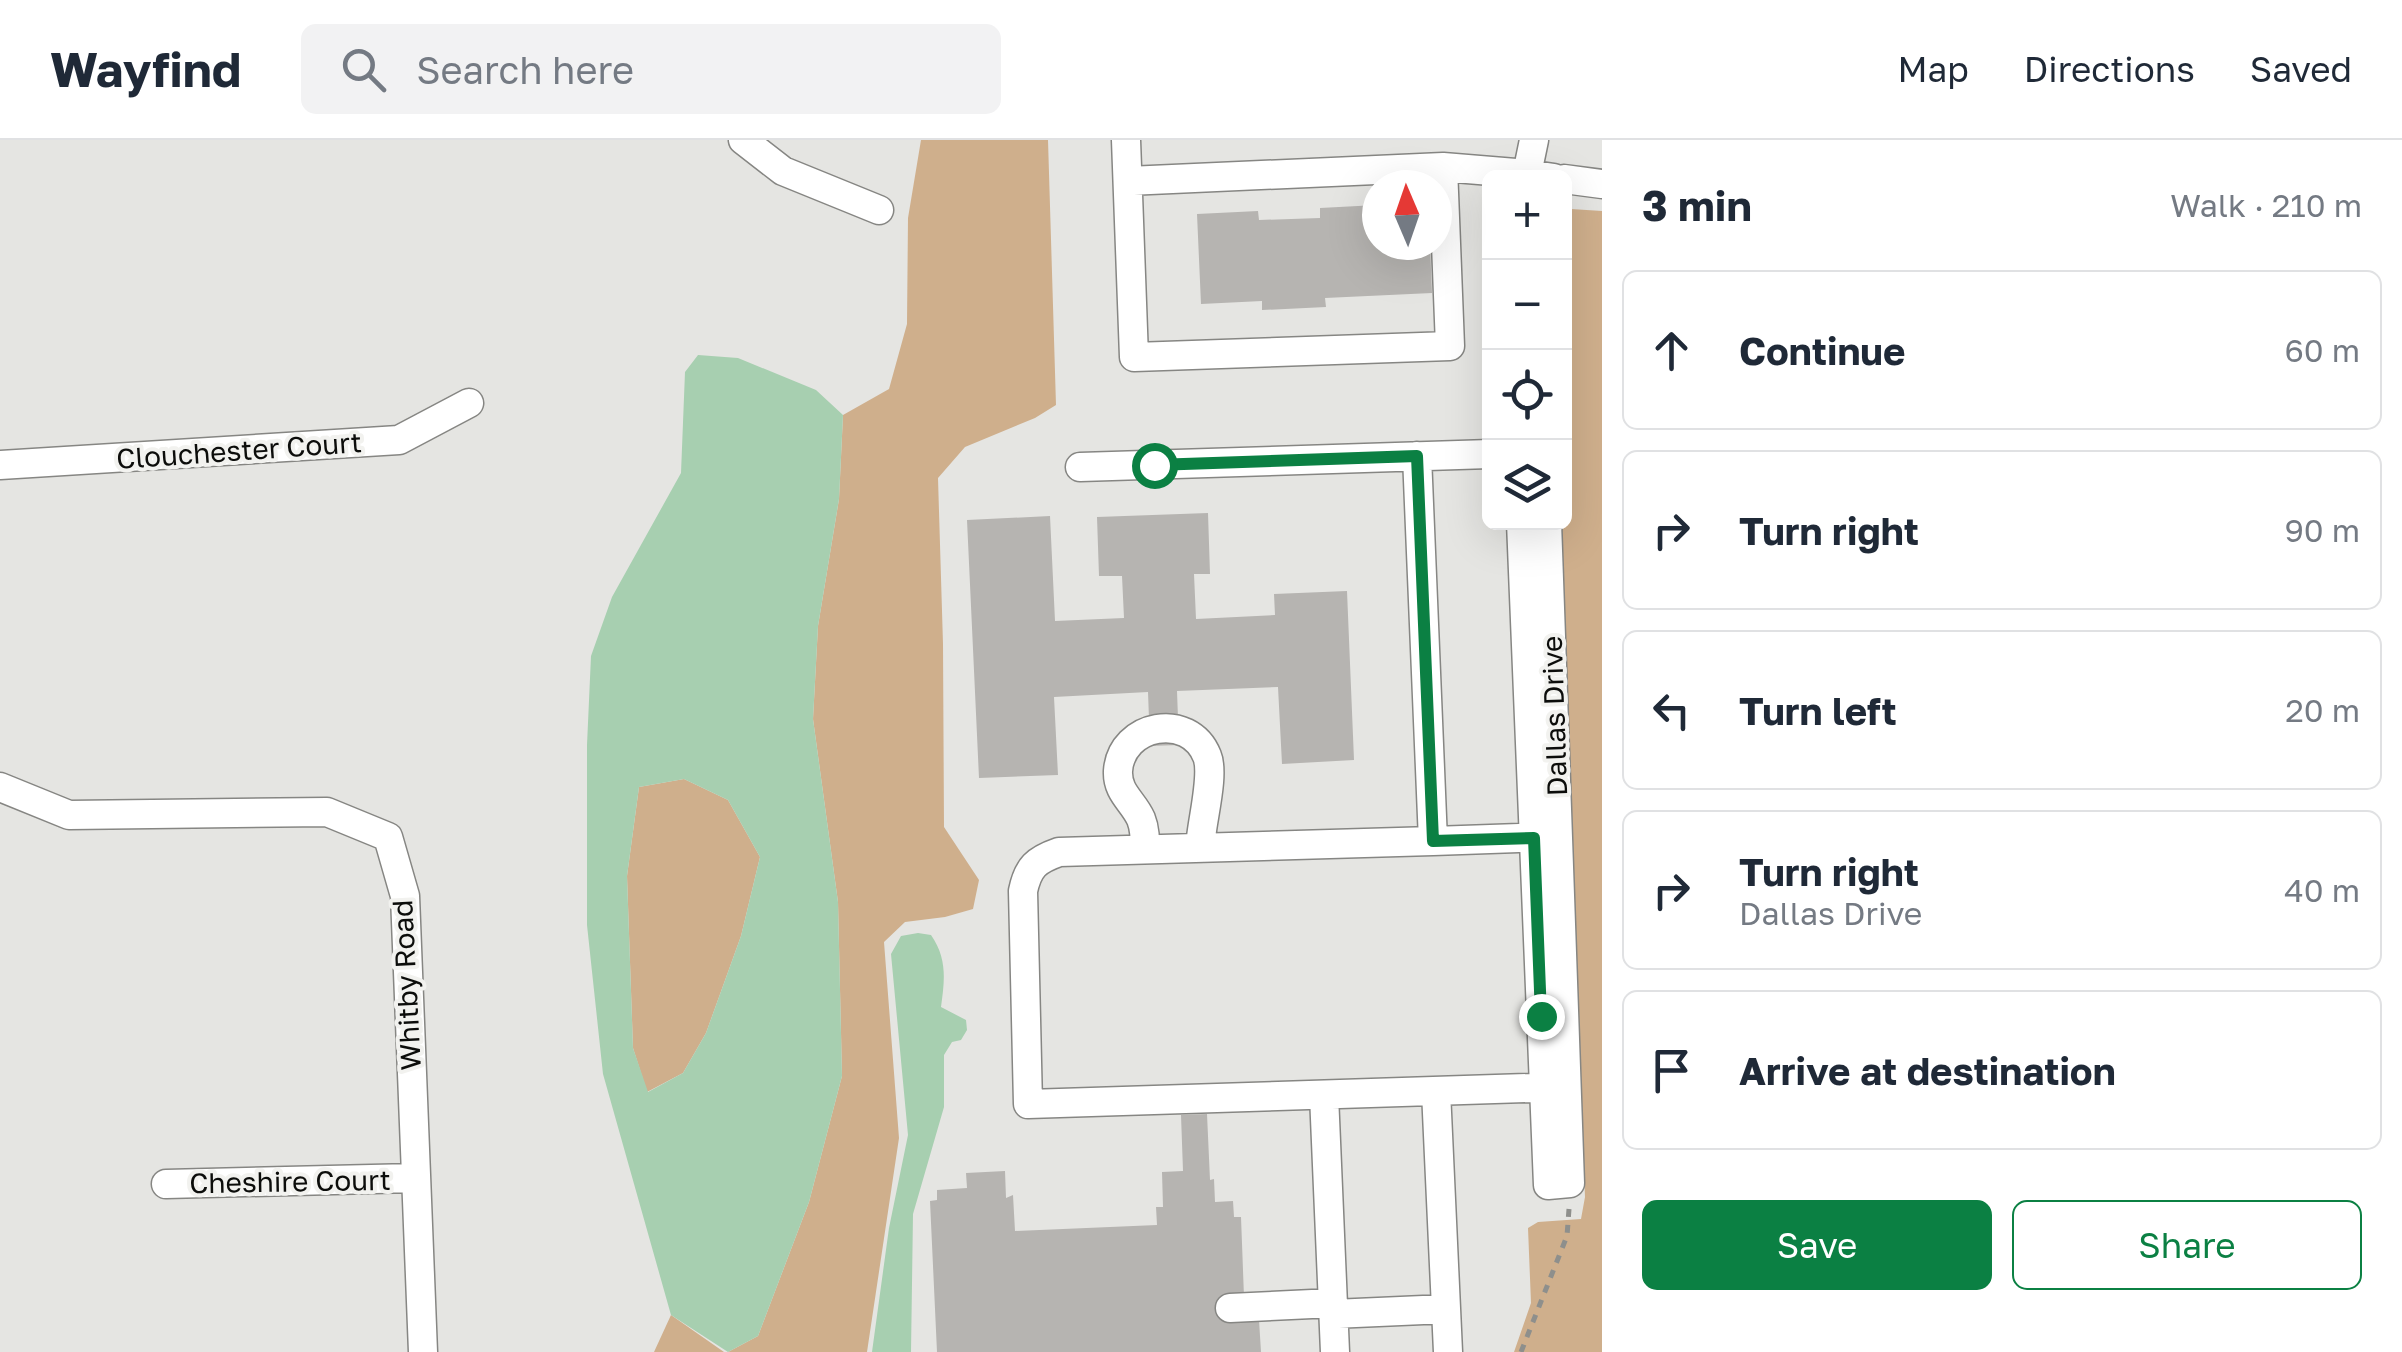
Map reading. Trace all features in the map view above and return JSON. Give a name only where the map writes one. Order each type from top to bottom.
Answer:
[{"type":"street","points":[[744,140],[783,171],[879,210]]},
{"type":"street","points":[[1126,140],[1134,357],[1450,346],[1443,167]]},
{"type":"street","points":[[1534,140],[1534,170]]},
{"type":"street","points":[[1128,181],[1443,167],[1482,171]]},
{"type":"street","points":[[1572,180],[1602,184]]},
{"type":"street","name":"Clouchester Court","points":[[0,465],[399,440],[469,404]]},
{"type":"street","points":[[1080,467],[1482,454]]},
{"type":"street","points":[[1417,456],[1433,841]]},
{"type":"street","name":"Dallas Drive","points":[[1522,530],[1546,837],[1556,1087],[1570,1183]]},
{"type":"street","name":"Dallas Drive","points":[[1546,837],[1547,530]]},
{"type":"street","points":[[1145,850],[1140,817],[1124,796],[1118,766],[1133,738],[1162,727],[1177,728],[1190,735],[1208,758],[1210,772],[1200,848]]},
{"type":"street","name":"Whitby Road","points":[[0,788],[69,815],[327,812],[388,837],[404,896],[424,1352]]},
{"type":"street","points":[[1546,837],[1059,852],[1040,858],[1028,871],[1023,890],[1028,1104],[1556,1087]]},
{"type":"street","points":[[1436,1091],[1448,1352]]},
{"type":"street","points":[[1324,1095],[1335,1352]]},
{"type":"street","name":"Cheshire Court","points":[[166,1184],[414,1178]]},
{"type":"street","points":[[1230,1308],[1446,1310]]},
{"type":"path","points":[[1521,1352],[1566,1236],[1570,1183]]},
{"type":"shaded area","points":[[921,140],[1048,140],[1056,405],[1035,418],[965,447],[938,478],[944,827],[979,880],[973,909],[905,922],[884,942],[899,1138],[867,1352],[728,1352],[758,1336],[809,1202],[842,1076],[838,902],[813,719],[818,626],[839,499],[843,415],[889,389],[907,324],[908,218]]},
{"type":"shaded area","points":[[1572,209],[1602,211],[1602,1352],[1514,1352],[1531,1303],[1528,1228],[1538,1222],[1581,1219],[1585,1197],[1560,530],[1572,530]]},
{"type":"shaded area","points":[[698,355],[738,358],[816,390],[843,415],[839,499],[818,626],[813,719],[838,902],[842,1076],[809,1202],[758,1336],[728,1352],[671,1315],[603,1074],[587,925],[591,656],[612,597],[681,473],[685,372]],"holes":[[[684,779],[728,800],[760,857],[741,936],[706,1033],[683,1073],[648,1092],[633,1048],[627,876],[639,787]]]},
{"type":"shaded area","points":[[684,779],[728,800],[760,857],[741,936],[706,1033],[683,1073],[647,1092],[633,1048],[627,876],[639,787]]},
{"type":"shaded area","points":[[931,935],[940,952],[944,978],[941,1007],[966,1020],[967,1030],[944,1055],[944,1107],[913,1214],[911,1352],[872,1352],[889,1228],[908,1135],[891,954],[901,936]]},
{"type":"shaded area","points":[[671,1315],[724,1352],[654,1352]]},
{"type":"building","points":[[1362,206],[1362,260],[1431,260],[1432,293],[1325,298],[1326,307],[1262,310],[1262,301],[1201,304],[1197,214],[1258,211],[1259,220],[1320,218],[1320,208]]},
{"type":"building","points":[[1208,513],[1210,574],[1194,574],[1196,619],[1275,615],[1274,594],[1347,591],[1354,760],[1282,764],[1278,687],[1177,691],[1179,745],[1150,746],[1148,692],[1054,697],[1058,775],[979,778],[967,520],[1050,516],[1055,621],[1124,618],[1122,576],[1099,576],[1097,517]]},
{"type":"building","points":[[1207,1114],[1215,1202],[1233,1201],[1234,1217],[1241,1217],[1244,1297],[1222,1298],[1222,1321],[1259,1320],[1261,1352],[937,1352],[930,1201],[937,1200],[937,1190],[967,1188],[966,1173],[1005,1171],[1006,1198],[1013,1195],[1015,1231],[1157,1225],[1156,1207],[1163,1207],[1162,1172],[1183,1171],[1181,1115]]},
{"type":"route","points":[[1154,465],[1417,456],[1433,841],[1534,838],[1541,1016]]}]
